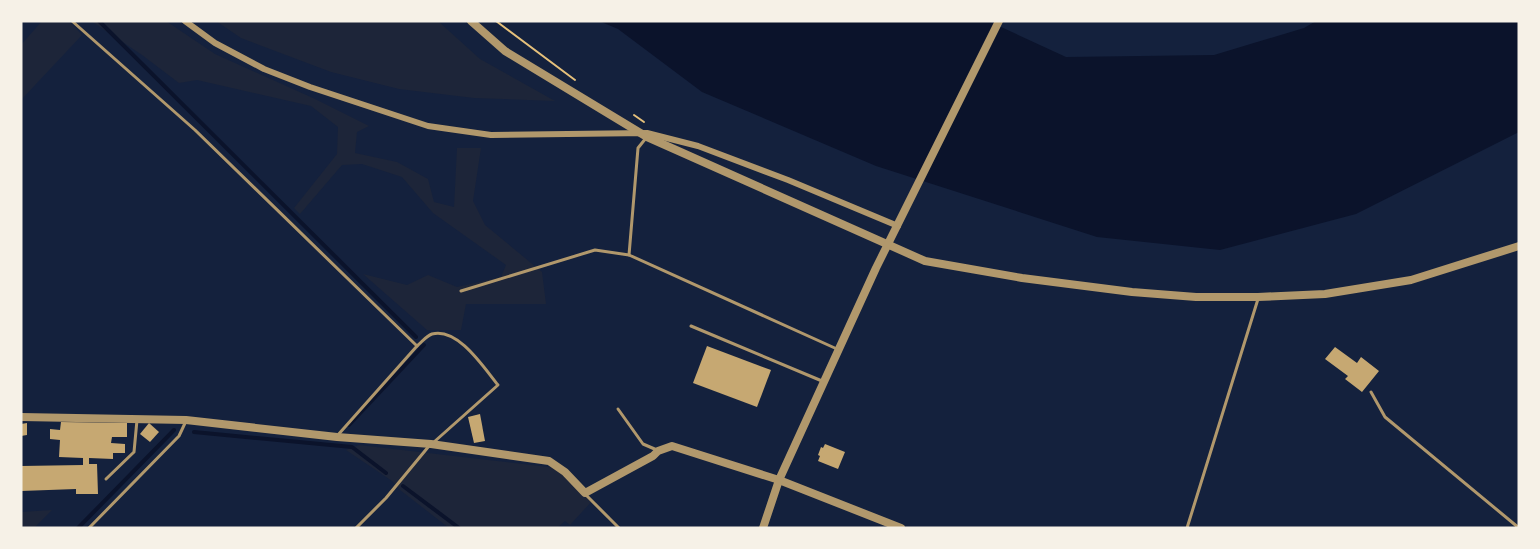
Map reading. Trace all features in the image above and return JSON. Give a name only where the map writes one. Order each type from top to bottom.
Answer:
[{"type":"street","points":[[185,21],[215,43],[264,69],[310,87],[428,126],[491,135],[647,133],[718,153],[898,226]]},
{"type":"street","points":[[471,21],[505,51],[647,137],[925,261],[1022,278],[1132,292],[1196,297],[1258,297],[1325,294],[1411,280],[1519,246]]},
{"type":"street","points":[[763,528],[779,480],[876,268],[999,21]]},
{"type":"street","points":[[21,417],[186,420],[337,437],[431,444],[549,461],[566,472],[585,493],[653,456],[658,451],[672,446],[779,480],[901,528]]},
{"type":"lane","points":[[72,21],[195,130],[417,346]]},
{"type":"lane","points":[[629,255],[638,148],[647,137]]},
{"type":"lane","points":[[461,291],[595,250],[629,255],[838,350]]},
{"type":"lane","points":[[1186,528],[1258,297]]},
{"type":"lane","points":[[691,326],[824,382]]},
{"type":"lane","points":[[337,437],[429,335],[441,333],[461,342],[498,385],[431,444],[386,498],[356,528]]},
{"type":"lane","points":[[1371,392],[1385,417],[1519,528]]},
{"type":"lane","points":[[618,409],[643,444],[658,451]]},
{"type":"lane","points":[[106,479],[134,452],[137,418]]},
{"type":"lane","points":[[89,528],[179,436],[186,420]]},
{"type":"lane","points":[[585,493],[619,528]]},
{"type":"path","points":[[496,21],[575,80]]},
{"type":"path","points":[[634,116],[644,121]]},
{"type":"shaded area","points":[[42,21],[69,21],[82,35],[21,100],[21,45]]},
{"type":"shaded area","points":[[91,21],[166,21],[215,54],[369,126],[357,132],[355,153],[397,162],[428,179],[434,202],[454,207],[457,148],[481,148],[473,201],[485,225],[542,272],[546,304],[466,304],[461,330],[427,330],[363,274],[407,285],[428,275],[457,287],[501,277],[506,265],[433,213],[402,177],[362,164],[342,165],[300,214],[294,208],[337,154],[338,127],[311,106],[197,80],[179,83]]},
{"type":"shaded area","points":[[216,21],[438,21],[480,59],[555,101],[474,98],[399,89],[331,72],[241,38]]},
{"type":"shaded area","points":[[599,21],[988,21],[1066,57],[1214,55],[1304,28],[1316,21],[1519,21],[1519,132],[1356,214],[1220,250],[1097,237],[876,166],[702,92],[618,29]]},
{"type":"shaded area","points":[[359,445],[557,468],[593,500],[570,525],[565,521],[557,528],[449,528],[400,490],[392,481],[346,450]]},
{"type":"shaded area","points":[[52,510],[34,528],[21,528],[21,512]]},
{"type":"building","points":[[707,346],[771,370],[757,407],[693,383]]},
{"type":"building","points":[[1335,347],[1357,363],[1361,357],[1379,371],[1362,392],[1345,379],[1348,376],[1325,359]]},
{"type":"building","points":[[480,414],[485,441],[474,443],[468,417]]},
{"type":"building","points":[[61,422],[127,423],[127,437],[112,437],[111,443],[125,444],[125,453],[113,453],[113,459],[89,458],[89,464],[97,464],[98,494],[76,494],[76,489],[21,491],[21,466],[83,465],[83,458],[59,457],[60,440],[50,439],[50,429],[60,430]]},
{"type":"building","points":[[27,423],[27,435],[21,436],[21,424]]},
{"type":"building","points":[[149,423],[159,432],[150,442],[140,434]]},
{"type":"building","points":[[825,444],[845,452],[838,469],[818,461],[821,447],[823,448]]},
{"type":"waterway","points":[[99,21],[416,337]]},
{"type":"waterway","points":[[349,425],[424,345]]},
{"type":"waterway","points":[[78,528],[174,430]]},
{"type":"waterway","points":[[194,432],[352,447],[386,473]]},
{"type":"waterway","points":[[403,486],[459,528]]}]
